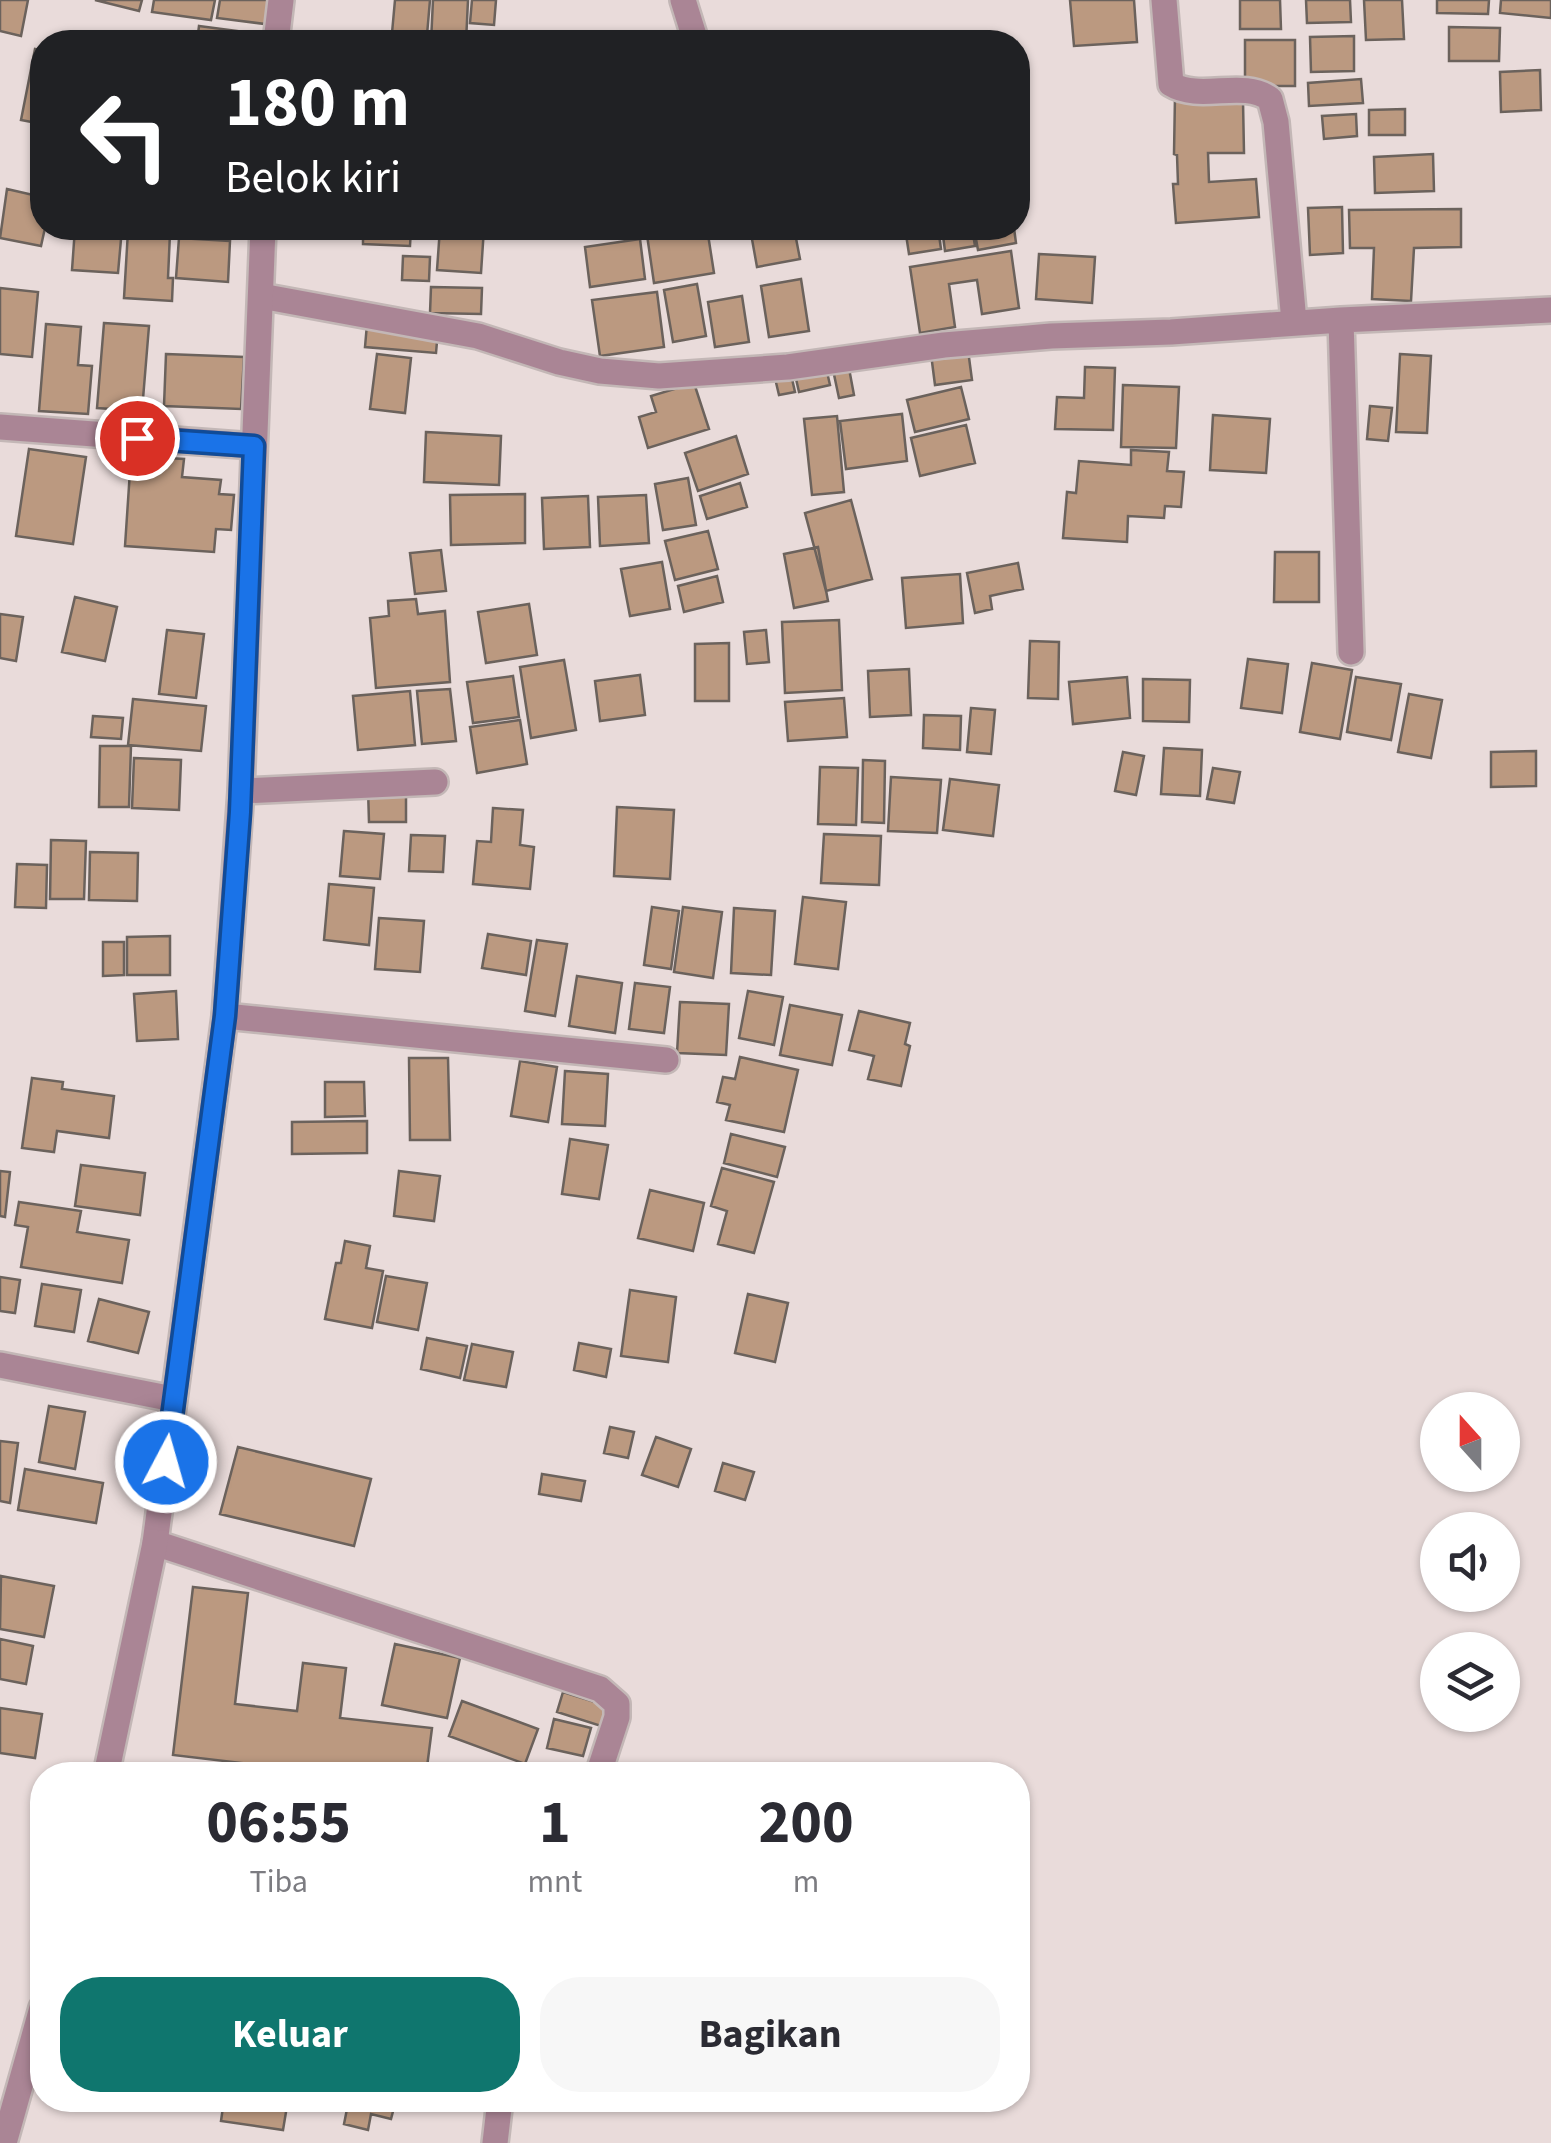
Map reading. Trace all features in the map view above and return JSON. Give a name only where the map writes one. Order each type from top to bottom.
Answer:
[{"type":"street","points":[[277,30],[281,0]]},
{"type":"street","points":[[683,0],[692,30]]},
{"type":"street","points":[[1164,0],[1168,75],[1175,88],[1256,92],[1270,99],[1276,122],[1294,322]]},
{"type":"street","points":[[109,1762],[155,1543],[225,1016],[241,791],[262,240]]},
{"type":"street","points":[[260,296],[478,336],[600,371],[659,376],[788,367],[998,340],[1551,310]]},
{"type":"street","points":[[1342,320],[1351,652]]},
{"type":"street","points":[[0,428],[254,446]]},
{"type":"street","points":[[241,791],[435,782]]},
{"type":"street","points":[[225,1016],[666,1060]]},
{"type":"street","points":[[0,1366],[173,1399]]},
{"type":"street","points":[[155,1543],[600,1689],[617,1704],[618,1717],[602,1762]]},
{"type":"street","points":[[4,2143],[30,2051]]},
{"type":"street","points":[[495,2143],[499,2112]]},
{"type":"building","points":[[0,0],[28,0],[21,36],[0,31]]},
{"type":"building","points":[[95,0],[142,0],[139,11]]},
{"type":"building","points":[[154,0],[215,0],[211,20],[152,12]]},
{"type":"building","points":[[220,0],[276,0],[273,25],[217,18]]},
{"type":"building","points":[[395,0],[430,0],[427,30],[392,30]]},
{"type":"building","points":[[433,0],[468,0],[467,30],[432,30]]},
{"type":"building","points":[[472,0],[496,0],[494,25],[470,23]]},
{"type":"building","points":[[1070,0],[1134,0],[1137,42],[1074,46]]},
{"type":"building","points":[[1240,0],[1280,0],[1281,29],[1240,29]]},
{"type":"building","points":[[1306,0],[1350,0],[1351,22],[1307,23]]},
{"type":"building","points":[[1364,0],[1402,0],[1404,39],[1366,40]]},
{"type":"building","points":[[1437,0],[1489,0],[1488,14],[1437,13]]},
{"type":"building","points":[[1501,0],[1551,0],[1551,18],[1500,13]]},
{"type":"building","points":[[1449,27],[1500,28],[1499,61],[1449,61]]},
{"type":"building","points":[[1354,36],[1354,71],[1311,72],[1310,37]]},
{"type":"building","points":[[1245,40],[1295,40],[1295,86],[1245,86]]},
{"type":"building","points":[[1540,70],[1541,110],[1501,112],[1500,72]]},
{"type":"building","points":[[30,74],[30,122],[21,120]]},
{"type":"building","points":[[1361,79],[1363,103],[1309,106],[1308,83]]},
{"type":"building","points":[[1175,96],[1243,101],[1244,153],[1208,153],[1209,182],[1256,179],[1259,217],[1176,223]]},
{"type":"building","points":[[1405,109],[1405,135],[1369,135],[1369,110]]},
{"type":"building","points":[[1356,114],[1357,136],[1324,139],[1322,116]]},
{"type":"building","points":[[1433,154],[1434,191],[1375,193],[1374,157]]},
{"type":"building","points":[[7,189],[30,194],[30,240],[42,240],[41,246],[0,238]]},
{"type":"building","points":[[1342,207],[1343,253],[1310,255],[1308,208]]},
{"type":"building","points":[[1461,209],[1461,247],[1414,248],[1411,301],[1372,299],[1374,248],[1350,248],[1349,210]]},
{"type":"building","points":[[74,240],[121,240],[118,273],[72,270]]},
{"type":"building","points":[[127,240],[170,240],[168,278],[173,278],[172,301],[124,298]]},
{"type":"building","points":[[179,240],[230,241],[228,282],[176,278]]},
{"type":"building","points":[[363,240],[410,240],[410,246],[363,244]]},
{"type":"building","points":[[439,240],[483,240],[481,273],[437,270]]},
{"type":"building","points":[[640,240],[645,279],[590,287],[585,247]]},
{"type":"building","points":[[648,240],[709,240],[714,273],[654,283]]},
{"type":"building","points":[[752,240],[796,240],[800,259],[757,267]]},
{"type":"building","points":[[907,240],[940,240],[941,249],[909,254]]},
{"type":"building","points":[[944,240],[974,240],[975,246],[945,251]]},
{"type":"building","points":[[976,240],[1016,240],[1016,243],[978,250]]},
{"type":"building","points":[[1011,251],[1019,308],[982,314],[977,280],[949,284],[955,327],[920,333],[910,267]]},
{"type":"building","points":[[1039,254],[1095,257],[1092,303],[1036,299]]},
{"type":"building","points":[[403,256],[430,257],[429,281],[402,280]]},
{"type":"building","points":[[801,279],[809,331],[769,337],[761,286]]},
{"type":"building","points":[[697,284],[706,336],[673,342],[664,290]]},
{"type":"building","points":[[431,287],[482,288],[481,314],[430,313]]},
{"type":"building","points":[[0,288],[38,292],[32,357],[0,354]]},
{"type":"building","points":[[657,292],[664,347],[600,356],[592,300]]},
{"type":"building","points":[[742,296],[749,342],[715,347],[708,302]]},
{"type":"building","points":[[104,323],[149,326],[142,411],[97,408]]},
{"type":"building","points":[[46,324],[81,327],[78,365],[92,366],[88,414],[39,411]]},
{"type":"building","points":[[367,324],[438,330],[436,353],[365,347]]},
{"type":"building","points":[[968,350],[972,380],[935,385],[931,354]]},
{"type":"building","points":[[166,354],[244,357],[241,409],[164,406]]},
{"type":"building","points":[[377,354],[411,358],[405,413],[370,409]]},
{"type":"building","points":[[1400,354],[1431,356],[1427,433],[1396,432]]},
{"type":"building","points":[[825,363],[830,385],[799,392],[794,370]]},
{"type":"building","points":[[848,363],[854,395],[839,398],[832,365]]},
{"type":"building","points":[[1085,367],[1115,368],[1113,430],[1055,429],[1057,397],[1084,398]]},
{"type":"building","points":[[790,370],[795,392],[779,395],[774,374]]},
{"type":"building","points":[[694,383],[709,429],[648,448],[639,417],[656,412],[651,396]]},
{"type":"building","points":[[1123,385],[1179,387],[1176,448],[1121,447]]},
{"type":"building","points":[[961,387],[969,419],[915,432],[907,400]]},
{"type":"building","points":[[1370,406],[1392,408],[1388,441],[1367,439]]},
{"type":"building","points":[[902,414],[907,461],[846,469],[840,421]]},
{"type":"building","points":[[1213,415],[1270,419],[1266,473],[1210,470]]},
{"type":"building","points":[[837,416],[844,492],[812,495],[804,419]]},
{"type":"building","points":[[966,425],[975,463],[920,476],[911,438]]},
{"type":"building","points":[[426,432],[501,436],[499,485],[424,482]]},
{"type":"building","points":[[736,436],[748,474],[698,491],[685,453]]},
{"type":"building","points":[[29,449],[86,457],[73,544],[16,536]]},
{"type":"building","points":[[1131,450],[1169,452],[1167,471],[1184,472],[1181,507],[1165,506],[1164,518],[1128,516],[1127,542],[1063,538],[1067,492],[1076,493],[1079,461],[1131,465]]},
{"type":"building","points":[[131,456],[184,459],[182,477],[221,480],[219,494],[234,495],[231,530],[216,529],[214,552],[125,546]]},
{"type":"building","points":[[688,478],[696,525],[663,530],[655,484]]},
{"type":"building","points":[[740,483],[747,507],[707,519],[700,496]]},
{"type":"building","points":[[525,494],[525,543],[451,545],[450,495]]},
{"type":"building","points":[[646,495],[649,543],[600,546],[598,497]]},
{"type":"building","points":[[588,496],[590,547],[544,549],[542,498]]},
{"type":"building","points":[[851,500],[872,579],[826,591],[805,513]]},
{"type":"building","points":[[708,531],[718,569],[675,580],[665,541]]},
{"type":"building","points":[[818,547],[828,601],[794,608],[784,554]]},
{"type":"building","points":[[441,550],[446,591],[415,594],[410,553]]},
{"type":"building","points":[[1275,552],[1319,552],[1319,602],[1274,602]]},
{"type":"building","points":[[662,562],[670,609],[630,616],[621,569]]},
{"type":"building","points":[[1018,563],[1023,589],[990,596],[992,609],[975,613],[967,573]]},
{"type":"building","points":[[960,574],[963,623],[906,628],[902,578]]},
{"type":"building","points":[[717,576],[723,602],[684,612],[678,586]]},
{"type":"building","points":[[75,597],[117,607],[105,661],[62,652]]},
{"type":"building","points":[[416,599],[418,614],[445,611],[450,682],[376,688],[370,618],[389,616],[388,601]]},
{"type":"building","points":[[529,604],[537,655],[486,663],[478,612]]},
{"type":"building","points":[[0,614],[23,617],[16,661],[0,658]]},
{"type":"building","points":[[839,620],[842,690],[785,693],[782,622]]},
{"type":"building","points":[[167,630],[204,634],[196,698],[159,694]]},
{"type":"building","points":[[766,630],[769,662],[747,664],[744,632]]},
{"type":"building","points":[[1030,641],[1059,642],[1058,699],[1028,698]]},
{"type":"building","points":[[729,643],[729,701],[695,701],[695,644]]},
{"type":"building","points":[[1248,659],[1288,664],[1282,713],[1241,708]]},
{"type":"building","points":[[564,660],[576,730],[531,738],[520,667]]},
{"type":"building","points":[[1312,663],[1352,670],[1340,739],[1300,732]]},
{"type":"building","points":[[909,669],[911,715],[870,717],[868,671]]},
{"type":"building","points":[[640,675],[645,715],[600,721],[595,681]]},
{"type":"building","points":[[513,676],[519,717],[473,723],[467,682]]},
{"type":"building","points":[[1127,677],[1130,718],[1073,724],[1069,682]]},
{"type":"building","points":[[1356,677],[1401,684],[1391,740],[1347,732]]},
{"type":"building","points":[[1143,679],[1190,680],[1189,722],[1143,721]]},
{"type":"building","points":[[450,689],[456,741],[422,744],[417,691]]},
{"type":"building","points":[[410,691],[415,745],[358,750],[353,696]]},
{"type":"building","points":[[1409,694],[1442,700],[1431,758],[1398,752]]},
{"type":"building","points":[[844,698],[847,737],[788,741],[785,702]]},
{"type":"building","points":[[133,699],[206,706],[201,751],[128,745]]},
{"type":"building","points":[[971,708],[995,710],[991,754],[967,752]]},
{"type":"building","points":[[924,715],[961,716],[960,750],[923,748]]},
{"type":"building","points":[[93,716],[123,718],[121,739],[91,737]]},
{"type":"building","points":[[520,720],[527,764],[477,773],[470,727]]},
{"type":"building","points":[[100,746],[131,746],[129,807],[99,807]]},
{"type":"building","points":[[1164,748],[1202,750],[1200,796],[1161,794]]},
{"type":"building","points":[[1536,751],[1536,786],[1491,787],[1491,752]]},
{"type":"building","points":[[1123,752],[1144,756],[1136,795],[1115,791]]},
{"type":"building","points":[[134,758],[181,760],[179,810],[132,808]]},
{"type":"building","points":[[863,760],[885,761],[884,823],[862,822]]},
{"type":"building","points":[[820,767],[858,768],[856,825],[818,824]]},
{"type":"building","points":[[1213,768],[1240,772],[1234,803],[1207,799]]},
{"type":"building","points":[[891,777],[941,780],[937,833],[888,831]]},
{"type":"building","points":[[950,779],[999,785],[993,836],[943,830]]},
{"type":"building","points":[[406,788],[406,822],[369,822],[368,789]]},
{"type":"building","points":[[617,807],[674,810],[670,879],[614,876]]},
{"type":"building","points":[[493,808],[523,810],[520,845],[534,847],[530,889],[473,884],[477,841],[491,842]]},
{"type":"building","points":[[344,831],[384,834],[380,879],[340,876]]},
{"type":"building","points":[[824,834],[881,836],[879,885],[821,883]]},
{"type":"building","points":[[411,835],[445,836],[443,872],[409,871]]},
{"type":"building","points":[[51,840],[86,841],[84,899],[50,899]]},
{"type":"building","points":[[90,852],[138,853],[137,901],[89,900]]},
{"type":"building","points":[[17,864],[47,865],[46,908],[15,907]]},
{"type":"building","points":[[329,884],[374,888],[369,945],[324,940]]},
{"type":"building","points":[[803,897],[846,902],[838,969],[795,964]]},
{"type":"building","points":[[652,907],[679,911],[671,969],[644,965]]},
{"type":"building","points":[[683,907],[722,912],[713,978],[674,972]]},
{"type":"building","points":[[734,908],[775,911],[771,975],[731,973]]},
{"type":"building","points":[[379,918],[424,921],[420,972],[375,969]]},
{"type":"building","points":[[488,934],[531,941],[526,975],[482,968]]},
{"type":"building","points":[[170,936],[170,975],[127,975],[127,937]]},
{"type":"building","points":[[537,940],[567,944],[555,1016],[525,1011]]},
{"type":"building","points":[[103,942],[124,942],[124,975],[103,976]]},
{"type":"building","points":[[577,976],[622,983],[615,1033],[569,1026]]},
{"type":"building","points":[[635,983],[670,987],[664,1033],[629,1029]]},
{"type":"building","points":[[176,991],[178,1039],[137,1041],[134,994]]},
{"type":"building","points":[[748,991],[783,997],[774,1045],[739,1038]]},
{"type":"building","points":[[680,1002],[729,1004],[726,1055],[677,1053]]},
{"type":"building","points":[[790,1005],[842,1015],[832,1065],[780,1055]]},
{"type":"building","points":[[859,1011],[910,1023],[905,1044],[910,1046],[901,1086],[868,1079],[874,1056],[849,1050]]},
{"type":"building","points":[[740,1057],[798,1070],[784,1132],[726,1120],[730,1105],[717,1102],[723,1077],[735,1079]]},
{"type":"building","points":[[409,1058],[448,1058],[450,1140],[410,1140]]},
{"type":"building","points":[[520,1061],[557,1067],[548,1122],[511,1116]]},
{"type":"building","points":[[565,1071],[608,1074],[605,1126],[562,1124]]},
{"type":"building","points":[[32,1078],[63,1082],[62,1089],[114,1096],[109,1138],[57,1131],[54,1152],[22,1148]]},
{"type":"building","points":[[325,1082],[364,1082],[365,1116],[325,1117]]},
{"type":"building","points":[[367,1121],[367,1153],[292,1154],[292,1122]]},
{"type":"building","points":[[731,1134],[785,1147],[777,1177],[724,1163]]},
{"type":"building","points":[[570,1139],[608,1145],[599,1199],[562,1194]]},
{"type":"building","points":[[81,1165],[145,1173],[140,1215],[75,1206]]},
{"type":"building","points":[[722,1168],[774,1182],[754,1253],[718,1244],[727,1211],[711,1206]]},
{"type":"building","points":[[0,1171],[10,1172],[5,1217],[0,1216]]},
{"type":"building","points":[[399,1171],[440,1176],[434,1221],[394,1216]]},
{"type":"building","points":[[650,1190],[704,1203],[693,1251],[638,1238]]},
{"type":"building","points":[[19,1202],[81,1211],[77,1232],[129,1240],[122,1283],[21,1267],[28,1227],[15,1225]]},
{"type":"building","points":[[345,1241],[370,1246],[366,1268],[383,1271],[372,1328],[325,1319],[336,1263],[341,1263]]},
{"type":"building","points":[[386,1276],[427,1283],[418,1330],[377,1322]]},
{"type":"building","points":[[0,1277],[20,1280],[15,1313],[0,1311]]},
{"type":"building","points":[[42,1284],[81,1290],[74,1332],[35,1326]]},
{"type":"building","points":[[630,1290],[676,1297],[668,1362],[621,1356]]},
{"type":"building","points":[[748,1294],[788,1303],[775,1362],[735,1353]]},
{"type":"building","points":[[99,1299],[149,1312],[138,1353],[88,1341]]},
{"type":"building","points":[[427,1338],[467,1346],[460,1378],[421,1369]]},
{"type":"building","points":[[579,1343],[611,1349],[606,1377],[574,1370]]},
{"type":"building","points":[[472,1344],[513,1352],[506,1387],[464,1380]]},
{"type":"building","points":[[49,1406],[85,1412],[75,1469],[39,1462]]},
{"type":"building","points":[[610,1427],[634,1432],[628,1458],[604,1453]]},
{"type":"building","points":[[656,1437],[691,1449],[678,1487],[642,1475]]},
{"type":"building","points":[[0,1441],[18,1443],[10,1503],[0,1501]]},
{"type":"building","points":[[238,1447],[371,1479],[354,1546],[220,1514]]},
{"type":"building","points":[[723,1463],[754,1472],[745,1500],[715,1491]]},
{"type":"building","points":[[25,1469],[103,1483],[96,1523],[18,1510]]},
{"type":"building","points":[[542,1474],[585,1481],[581,1501],[539,1494]]},
{"type":"building","points":[[1,1576],[54,1586],[44,1637],[0,1629]]},
{"type":"building","points":[[193,1587],[248,1593],[235,1704],[297,1711],[303,1663],[346,1668],[340,1718],[432,1728],[428,1762],[232,1762],[173,1755]]},
{"type":"building","points":[[0,1639],[33,1646],[26,1684],[0,1679]]},
{"type":"building","points":[[395,1644],[460,1658],[447,1718],[382,1705]]},
{"type":"building","points":[[563,1692],[608,1706],[601,1726],[557,1712]]},
{"type":"building","points":[[462,1701],[538,1729],[526,1762],[449,1736]]},
{"type":"building","points":[[0,1708],[42,1714],[35,1758],[0,1753]]},
{"type":"building","points":[[554,1719],[591,1728],[583,1756],[547,1748]]},
{"type":"building","points":[[222,2112],[286,2112],[283,2130],[221,2121]]},
{"type":"building","points":[[346,2112],[393,2112],[391,2119],[371,2114],[368,2130],[344,2124]]},
{"type":"route","points":[[137,438],[254,446],[240,812],[225,1016],[166,1462]]}]
